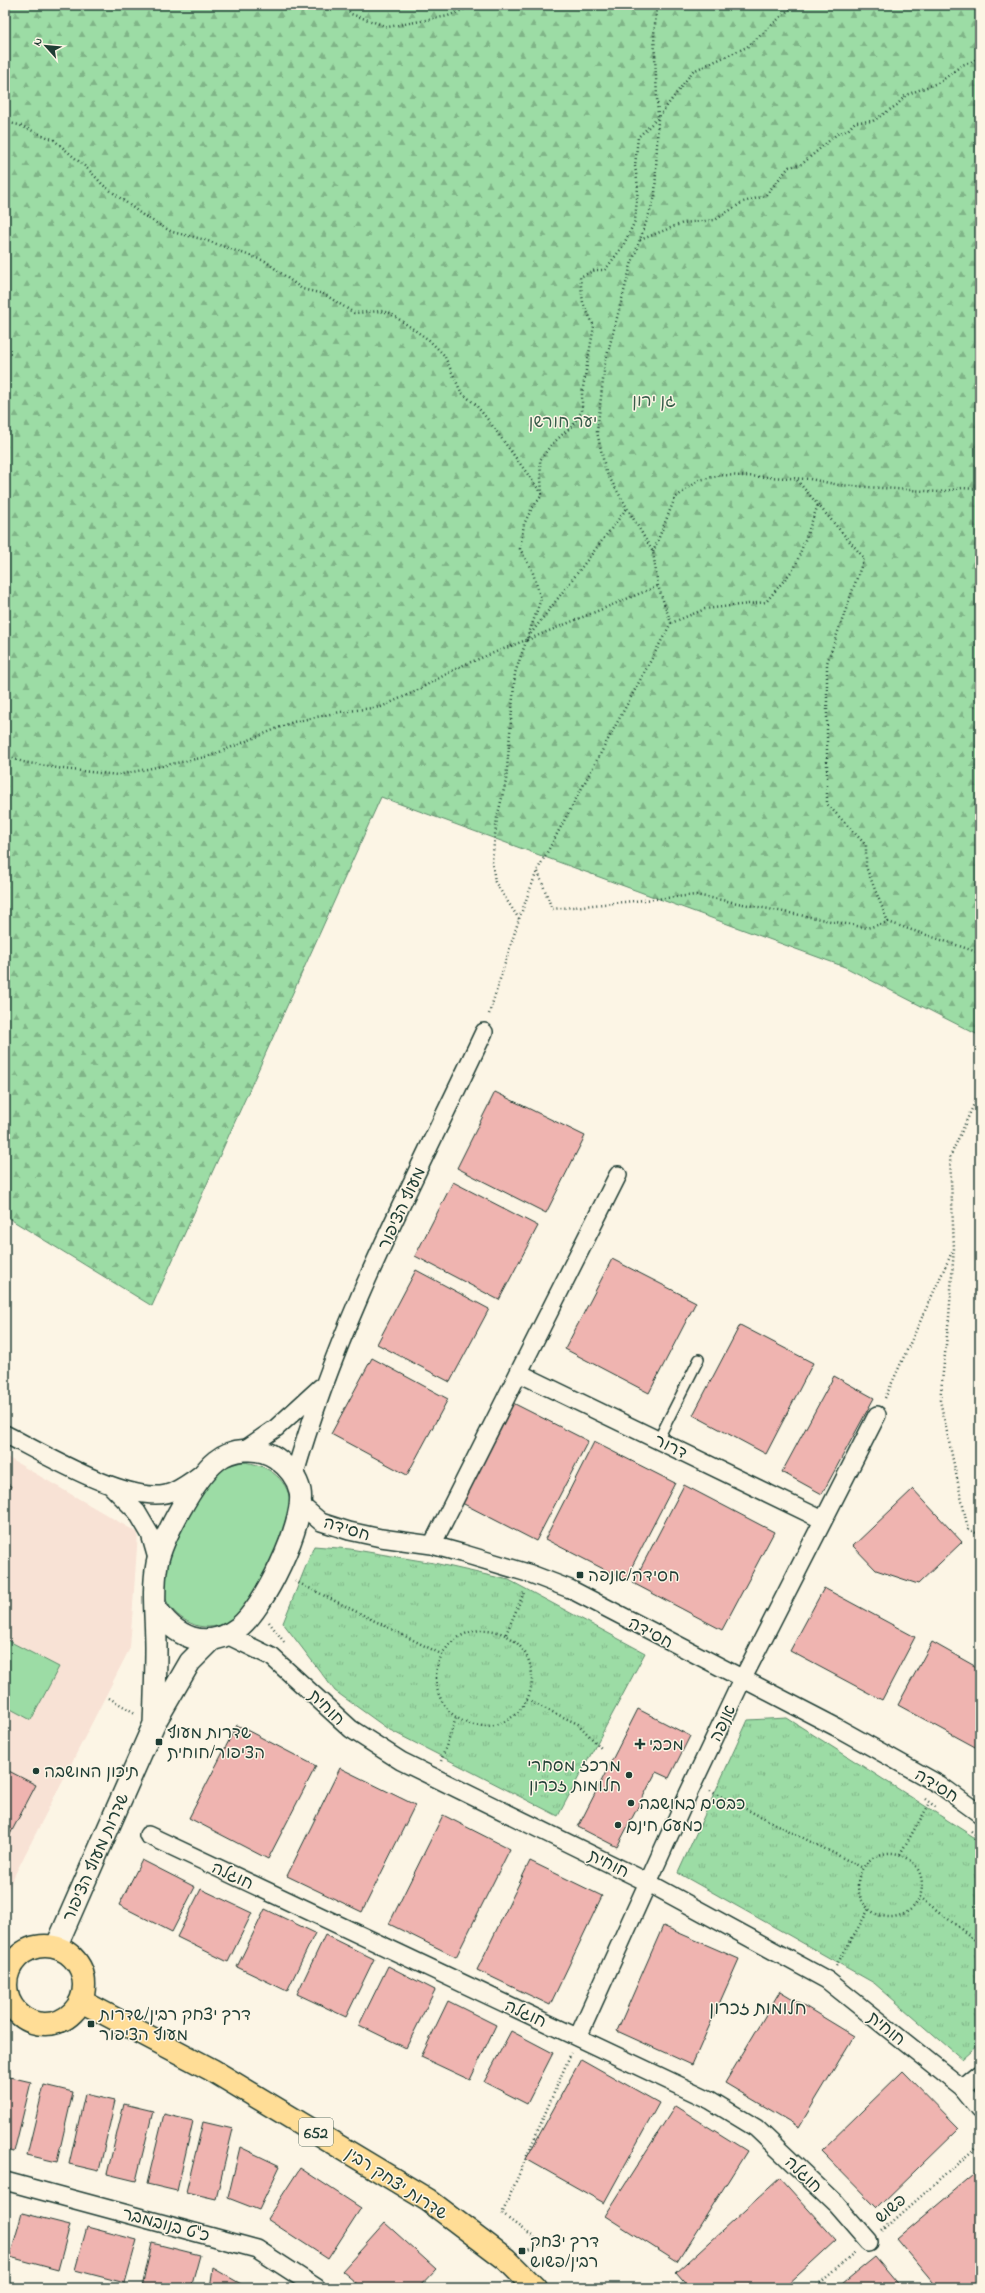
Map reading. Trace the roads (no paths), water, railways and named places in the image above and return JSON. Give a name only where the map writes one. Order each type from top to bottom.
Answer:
[{"type":"main road","points":[[36,1947],[56,1947],[68,1953],[77,1962],[83,1975],[84,1988],[80,2002],[74,2012],[64,2020],[52,2024],[40,2024],[28,2021],[18,2014],[10,2004],[6,1993],[5,1981],[10,1967],[18,1956],[36,1947]]},
{"type":"main road","name":"שדרות יצחק רבין","points":[[80,2002],[212,2070],[428,2200],[506,2259],[535,2288]]},
{"type":"street","name":"מעוף הציפור","points":[[294,1477],[322,1386],[379,1256],[484,1032]]},
{"type":"street","points":[[432,1545],[618,1175]]},
{"type":"street","name":"דרור","points":[[519,1372],[823,1520]]},
{"type":"street","name":"מעוף הציפור","points":[[244,1450],[276,1428],[322,1386]]},
{"type":"street","name":"אנפה","points":[[578,2038],[647,1882],[742,1680],[878,1414]]},
{"type":"street","points":[[5,1434],[112,1487],[144,1495],[167,1494],[206,1471]]},
{"type":"street","points":[[244,1450],[259,1451],[273,1456],[285,1465],[294,1477],[300,1491],[301,1505]]},
{"type":"street","name":"שדרות מעוף הציפור","points":[[154,1724],[154,1590],[158,1562],[184,1504],[206,1471],[216,1461],[229,1454],[244,1450]]},
{"type":"street","points":[[112,1487],[137,1512],[150,1534],[158,1562]]},
{"type":"street","name":"חסידה","points":[[301,1505],[321,1522],[381,1538],[432,1545],[531,1574],[570,1589],[742,1680],[836,1727],[940,1785],[980,1814]]},
{"type":"street","name":"שדרות מעוף הציפור","points":[[56,1947],[154,1724],[190,1662],[220,1637],[240,1627],[278,1572],[287,1552],[301,1505]]},
{"type":"street","points":[[155,1606],[164,1621],[178,1633],[195,1639],[220,1637]]},
{"type":"street","name":"חוחית","points":[[220,1637],[272,1657],[351,1729],[401,1761],[647,1882],[827,1980],[962,2088],[980,2110]]},
{"type":"street","name":"חוגלה","points":[[148,1834],[710,2100],[756,2128],[836,2204],[868,2242]]},
{"type":"street","points":[[962,2088],[980,2073]]},
{"type":"street","name":"כ\"ט בנובמבר","points":[[5,2181],[257,2249],[317,2288]]},
{"type":"lane","points":[[658,1440],[699,1359]]},
{"type":"place","name":"חסידה/אנפה","points":[[580,1575]]},
{"type":"place","name":"שדרות מעוף הציפור/חוחית","points":[[159,1742]]},
{"type":"place","name":"מכבי","points":[[640,1744]]},
{"type":"place","name":"תיכון המושבה","points":[[36,1771]]},
{"type":"place","name":"מרכז מסחרי חלומות זכרון","points":[[629,1775]]},
{"type":"place","name":"כבסים במושבה","points":[[631,1803]]},
{"type":"place","name":"כמעט חינם","points":[[618,1825]]},
{"type":"place","name":"דרך יצחק רבין/שדרות מעוף הציפור","points":[[91,2024]]},
{"type":"place","name":"דרך יצחק רבין/פשוש","points":[[522,2251]]},
{"type":"district","name":"חלומות זכרון","points":[[758,2008]]},
{"type":"park label","name":"גן ירון","points":[[654,400]]},
{"type":"park label","name":"יער חורשן","points":[[563,421]]}]
